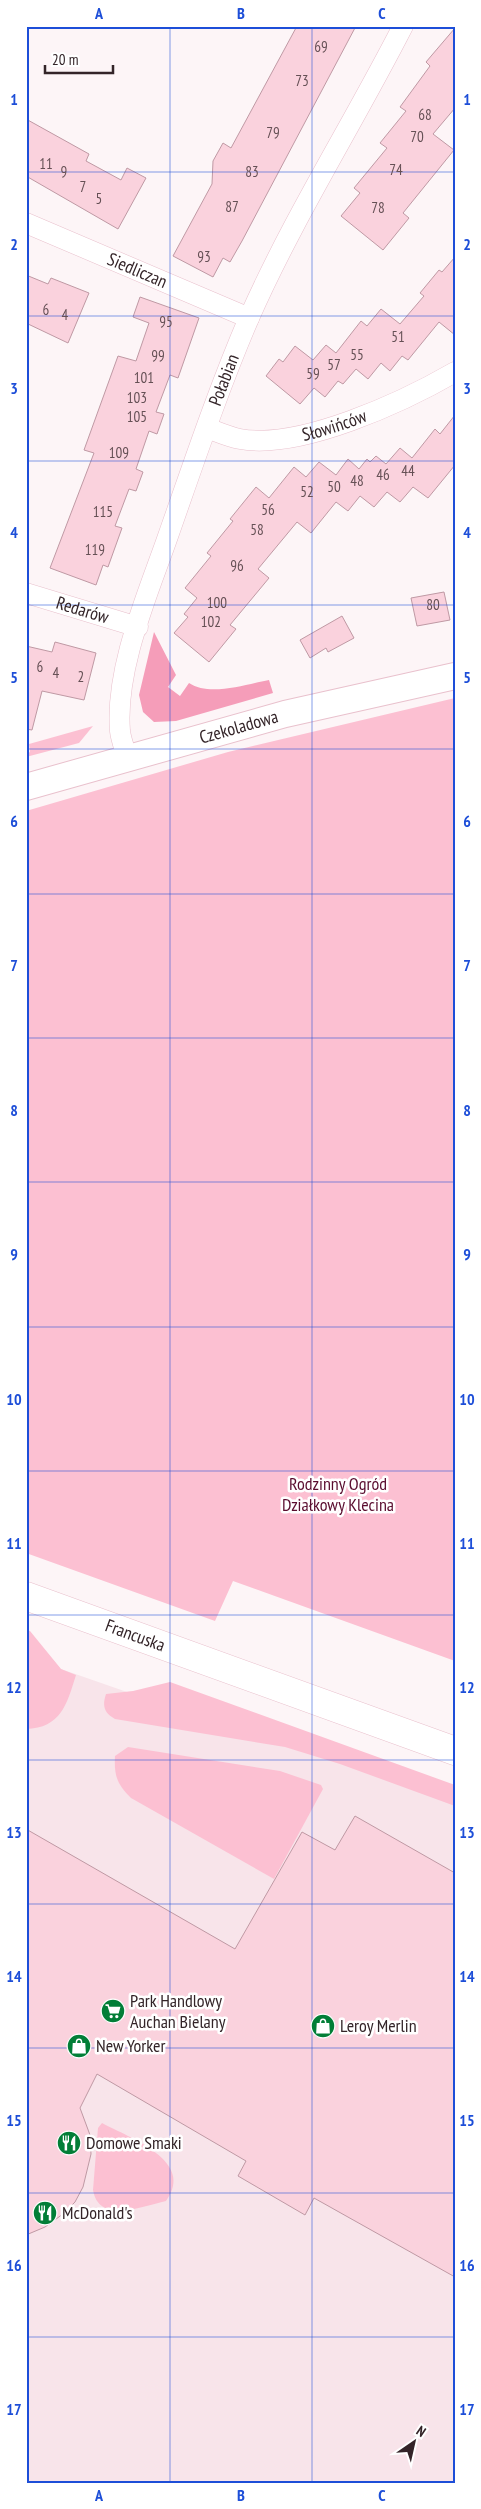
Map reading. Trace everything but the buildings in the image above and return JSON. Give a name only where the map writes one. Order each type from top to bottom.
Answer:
[{"type":"main road","name":"Francuska","points":[[26,1596],[455,1751]]},
{"type":"street","name":"Połabian","points":[[127,758],[120,731],[121,699],[138,627],[207,428],[249,318],[299,219],[403,26]]},
{"type":"street","name":"Siedliczan","points":[[26,223],[249,318]]},
{"type":"street","name":"Słowińców","points":[[207,428],[240,439],[280,440],[360,418],[419,392],[455,372]]},
{"type":"street","name":"Redarów","points":[[26,592],[138,627]]},
{"type":"street","name":"Czekoladowa","points":[[26,787],[285,714],[455,676]]},
{"type":"shaded area","points":[[154,632],[176,675],[168,687],[180,696],[189,683],[207,689],[217,689],[269,680],[273,693],[176,721],[154,722],[143,712],[139,695]]},
{"type":"shaded area","points":[[26,1629],[61,1669],[127,1692],[455,1795],[455,2483],[26,2483]]},
{"type":"green space","name":"Rodzinny Ogród Działkowy Klecina","points":[[455,698],[455,1661],[233,1581],[215,1621],[26,1553],[26,811],[228,752]]},
{"type":"green space","points":[[93,726],[79,743],[26,757],[26,754],[30,752],[29,744]]},
{"type":"green space","points":[[26,1630],[30,1631],[61,1669],[76,1675],[61,1713],[47,1724],[38,1728],[26,1729]]},
{"type":"green space","points":[[170,1682],[455,1785],[455,1806],[340,1764],[285,1747],[115,1719],[105,1709],[106,1694],[133,1691]]},
{"type":"green space","points":[[128,1747],[280,1771],[321,1785],[323,1789],[274,1879],[131,1798],[117,1779],[115,1769],[115,1756]]},
{"type":"green space","points":[[102,2123],[142,2144],[156,2153],[166,2163],[173,2174],[173,2187],[166,2201],[134,2209],[113,2210],[104,2207],[97,2201],[93,2190],[98,2128]]},
{"type":"place","name":"Park Handlowy Auchan Bielany","points":[[113,2011]]},
{"type":"place","name":"Leroy Merlin","points":[[323,2026]]},
{"type":"place","name":"New Yorker","points":[[79,2046]]},
{"type":"place","name":"Domowe Smaki","points":[[69,2143]]},
{"type":"place","name":"McDonald's","points":[[45,2213]]}]
